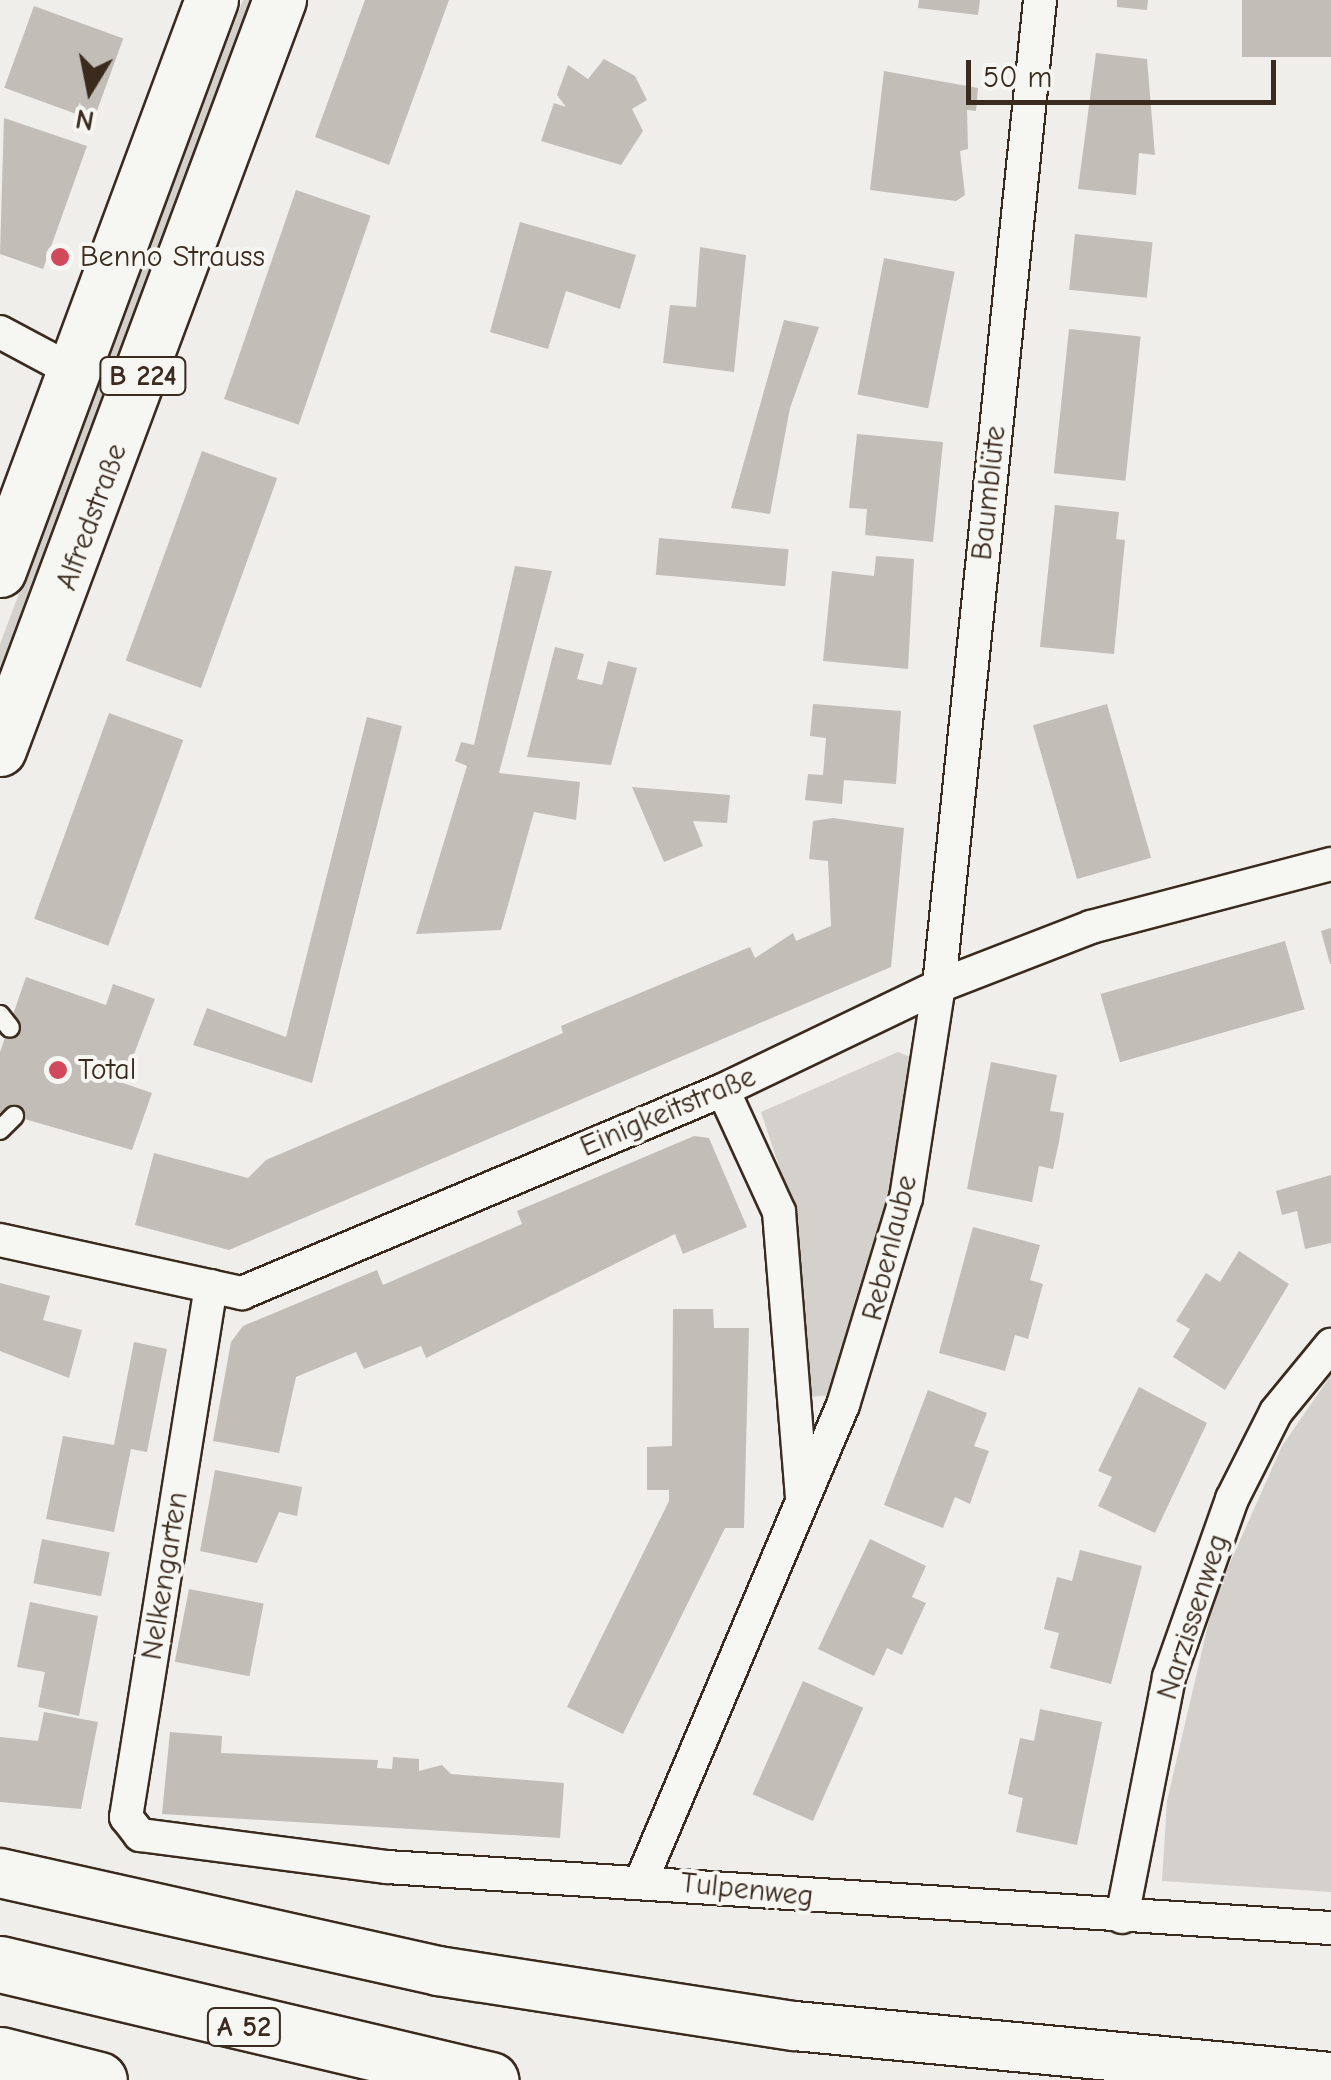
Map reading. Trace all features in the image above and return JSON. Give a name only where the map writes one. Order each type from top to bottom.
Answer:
[{"type":"highway","name":"A 52","points":[[0,1964],[490,2080]]},
{"type":"highway","points":[[0,2055],[99,2080]]},
{"type":"main road","name":"B 224","points":[[0,571],[212,0]]},
{"type":"main road","name":"Alfredstraße","points":[[0,750],[280,0]]},
{"type":"main road","points":[[0,1873],[438,1971],[720,2014],[1331,2077]]},
{"type":"street","name":"Baumblüte","points":[[939,986],[1040,0]]},
{"type":"street","points":[[0,332],[74,372]]},
{"type":"street","name":"Einigkeitstraße","points":[[0,1240],[242,1293],[723,1090],[939,986],[1090,926],[1331,864]]},
{"type":"street","name":"Rebenlaube","points":[[642,1879],[867,1338],[906,1198],[939,986]]},
{"type":"street","name":"Rebenlaube","points":[[723,1090],[779,1212],[802,1500]]},
{"type":"street","name":"Nelkengarten","points":[[164,1843],[140,1835],[126,1817],[212,1286]]},
{"type":"street","name":"Narzissenweg","points":[[1122,1917],[1169,1677],[1232,1499],[1276,1412],[1331,1345]]},
{"type":"street","name":"Tulpenweg","points":[[164,1843],[387,1867],[642,1879],[1122,1917],[1331,1928]]},
{"type":"lane","points":[[0,1130],[14,1116]]},
{"type":"shaded area","points":[[243,0],[255,0],[0,711],[0,644]]},
{"type":"shaded area","points":[[898,1052],[910,1057],[913,1079],[877,1251],[830,1395],[801,1398],[794,1212],[761,1112]]},
{"type":"shaded area","points":[[1331,1375],[1331,1892],[1162,1881],[1167,1801],[1214,1599],[1282,1446]]},
{"type":"building","points":[[365,0],[449,0],[389,165],[315,137]]},
{"type":"building","points":[[919,0],[980,0],[978,15],[918,8]]},
{"type":"building","points":[[1117,0],[1148,0],[1147,10],[1117,7]]},
{"type":"building","points":[[1242,0],[1331,0],[1331,57],[1242,57]]},
{"type":"building","points":[[34,6],[123,38],[94,120],[4,88]]},
{"type":"building","points":[[1096,53],[1147,59],[1155,155],[1139,153],[1136,195],[1078,189]]},
{"type":"building","points":[[604,59],[635,76],[647,100],[632,109],[643,131],[621,165],[541,141],[554,103],[566,107],[557,95],[568,65],[588,79]]},
{"type":"building","points":[[884,71],[978,88],[976,111],[967,110],[968,149],[960,151],[965,195],[956,201],[870,190]]},
{"type":"building","points":[[4,118],[87,146],[43,269],[0,254]]},
{"type":"building","points":[[296,190],[371,216],[299,425],[224,399]]},
{"type":"building","points":[[520,222],[636,255],[620,309],[566,291],[548,349],[490,332]]},
{"type":"building","points":[[1075,234],[1153,242],[1147,298],[1069,290]]},
{"type":"building","points":[[700,247],[746,255],[734,372],[663,363],[670,305],[696,307]]},
{"type":"building","points":[[884,258],[955,272],[928,408],[857,394]]},
{"type":"building","points":[[784,320],[819,327],[790,408],[770,514],[731,508]]},
{"type":"building","points":[[1069,329],[1141,337],[1125,481],[1054,473]]},
{"type":"building","points":[[857,434],[943,442],[933,542],[865,535],[867,509],[849,508]]},
{"type":"building","points":[[202,451],[277,478],[201,688],[126,661]]},
{"type":"building","points":[[1055,505],[1119,512],[1116,539],[1125,540],[1114,654],[1040,647]]},
{"type":"building","points":[[659,538],[789,549],[785,586],[656,575]]},
{"type":"building","points":[[876,556],[914,559],[908,669],[823,661],[832,571],[874,576]]},
{"type":"building","points":[[515,566],[552,571],[499,773],[580,782],[576,820],[534,812],[501,930],[416,934],[467,766],[455,761],[461,742],[474,745]]},
{"type":"building","points":[[555,647],[584,654],[577,679],[602,685],[608,661],[637,668],[611,765],[527,757]]},
{"type":"building","points":[[813,704],[901,711],[896,784],[844,780],[842,804],[805,800],[808,774],[823,775],[826,738],[810,736]]},
{"type":"building","points":[[1107,704],[1151,858],[1077,879],[1033,725]]},
{"type":"building","points":[[109,713],[183,740],[108,946],[34,919]]},
{"type":"building","points":[[367,717],[402,726],[312,1083],[193,1045],[207,1008],[286,1037]]},
{"type":"building","points":[[632,787],[730,795],[727,823],[693,821],[703,846],[664,862]]},
{"type":"building","points":[[833,818],[904,828],[891,967],[229,1250],[135,1225],[154,1153],[248,1178],[266,1160],[563,1033],[561,1026],[750,947],[755,958],[793,933],[796,941],[831,926],[828,861],[809,859],[813,821]]},
{"type":"building","points":[[1331,928],[1331,964],[1330,964],[1321,931]]},
{"type":"building","points":[[1285,941],[1305,1009],[1120,1062],[1100,994]]},
{"type":"building","points":[[26,977],[106,1005],[113,984],[155,999],[123,1083],[152,1093],[132,1150],[0,1112],[0,1052]]},
{"type":"building","points":[[991,1062],[1057,1075],[1050,1111],[1064,1113],[1059,1142],[1053,1169],[1039,1166],[1032,1202],[967,1189]]},
{"type":"building","points":[[694,1136],[709,1138],[747,1227],[683,1254],[675,1234],[426,1358],[421,1346],[364,1369],[356,1352],[296,1377],[279,1453],[213,1441],[231,1342],[243,1326],[377,1270],[383,1285],[522,1224],[517,1211]]},
{"type":"building","points":[[1331,1175],[1331,1243],[1305,1249],[1297,1211],[1282,1215],[1276,1191]]},
{"type":"building","points":[[973,1227],[1040,1245],[1030,1280],[1043,1284],[1028,1339],[1015,1335],[1005,1371],[939,1353]]},
{"type":"building","points":[[1239,1251],[1289,1284],[1225,1390],[1173,1357],[1190,1329],[1176,1321],[1206,1273],[1220,1282]]},
{"type":"building","points":[[0,1283],[50,1296],[43,1320],[82,1330],[69,1378],[0,1351]]},
{"type":"building","points":[[673,1309],[713,1309],[714,1328],[749,1328],[744,1528],[725,1528],[623,1734],[567,1707],[669,1501],[669,1490],[647,1490],[647,1447],[672,1446]]},
{"type":"building","points":[[134,1342],[167,1349],[147,1452],[131,1449],[114,1532],[46,1519],[63,1436],[114,1445]]},
{"type":"building","points":[[1139,1387],[1207,1423],[1155,1533],[1098,1506],[1112,1477],[1098,1471]]},
{"type":"building","points":[[928,1390],[987,1413],[974,1446],[989,1451],[970,1504],[955,1497],[943,1528],[884,1505]]},
{"type":"building","points":[[215,1470],[302,1487],[297,1516],[279,1512],[257,1563],[200,1551]]},
{"type":"building","points":[[42,1539],[110,1552],[101,1596],[33,1583]]},
{"type":"building","points":[[870,1539],[926,1566],[912,1597],[926,1603],[902,1655],[887,1648],[874,1676],[818,1649]]},
{"type":"building","points":[[1080,1550],[1142,1566],[1111,1684],[1050,1668],[1059,1633],[1044,1629],[1057,1577],[1072,1581]]},
{"type":"building","points":[[189,1589],[264,1604],[249,1676],[175,1662]]},
{"type":"building","points":[[30,1602],[98,1616],[79,1716],[38,1707],[45,1672],[17,1667]]},
{"type":"building","points":[[803,1681],[863,1708],[813,1821],[753,1794]]},
{"type":"building","points":[[1040,1709],[1102,1722],[1077,1845],[1016,1832],[1023,1798],[1008,1794],[1020,1738],[1034,1741]]},
{"type":"building","points":[[44,1712],[98,1722],[81,1809],[0,1802],[0,1737],[38,1741]]},
{"type":"building","points":[[170,1732],[222,1736],[221,1753],[378,1760],[377,1768],[392,1769],[393,1757],[419,1759],[419,1771],[442,1765],[451,1774],[564,1783],[560,1838],[162,1814]]},
{"type":"place","name":"Benno Strauss","points":[[60,257]]},
{"type":"place","name":"Total","points":[[58,1070]]}]
